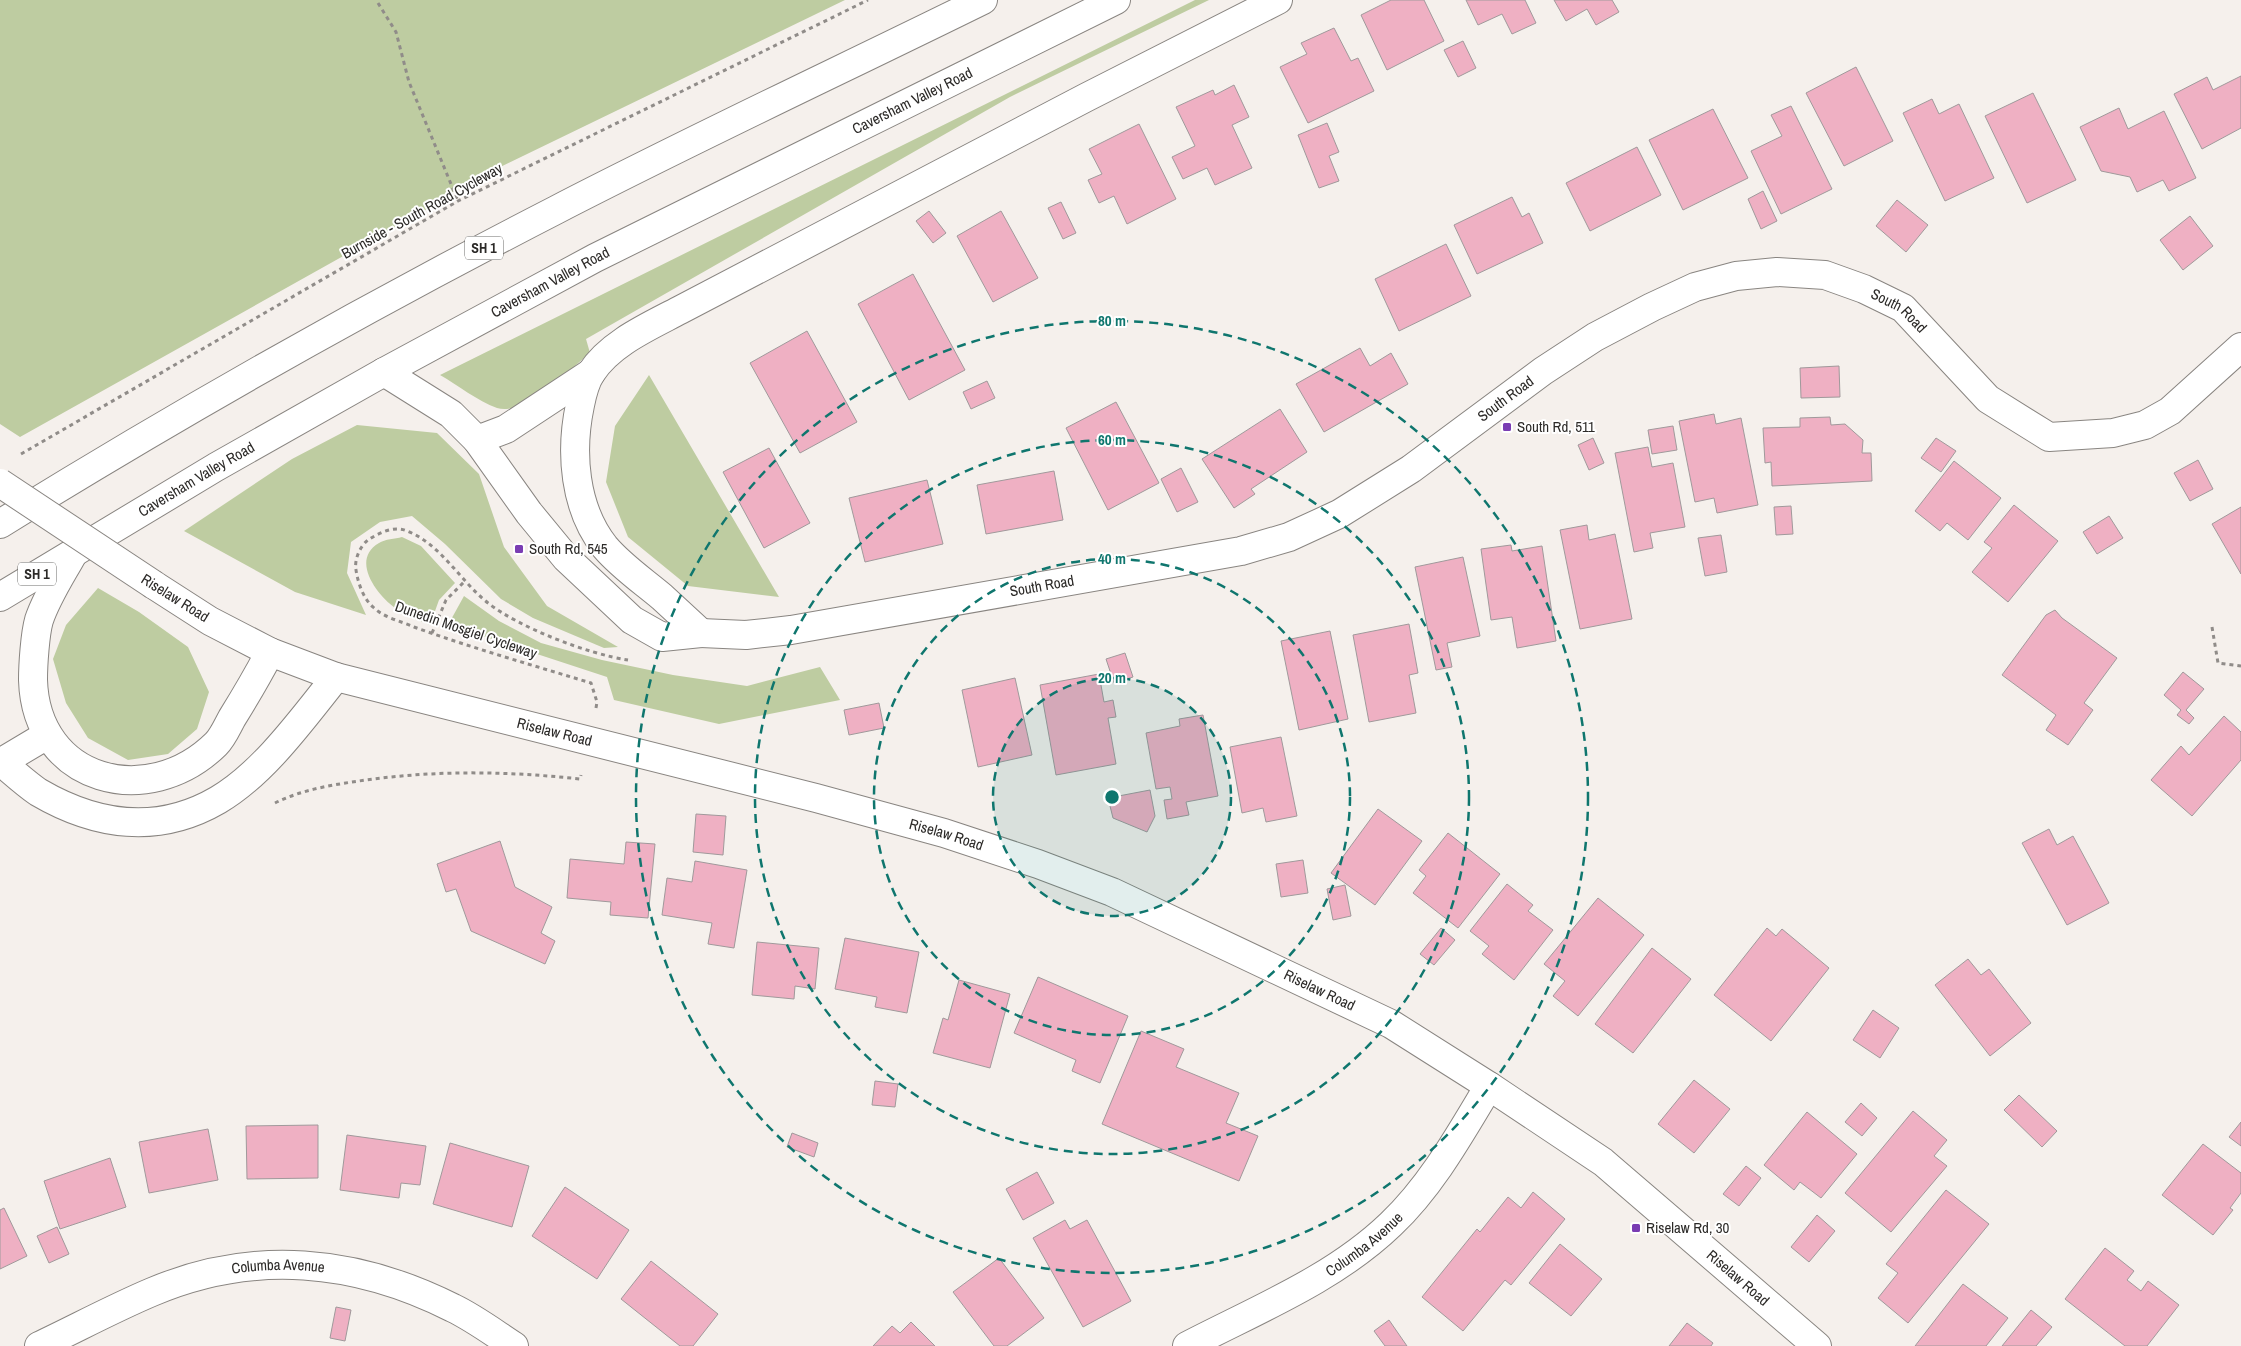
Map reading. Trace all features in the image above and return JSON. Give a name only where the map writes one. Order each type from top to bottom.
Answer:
[{"type":"main road","name":"SH 1","points":[[0,524],[90,468],[292,351],[403,290],[558,209],[984,0]]},
{"type":"main road","name":"Caversham Valley Road","points":[[0,596],[384,372],[595,258],[1116,0]]},
{"type":"main road","points":[[477,440],[506,430],[591,373],[610,352],[632,336],[1087,97],[1278,0]]},
{"type":"main road","name":"South Road","points":[[384,372],[451,414],[477,440],[530,513],[566,558],[632,620],[662,637],[701,633],[746,635],[791,630],[1241,552],[1289,536],[1339,514],[1411,469],[1543,371],[1595,337],[1652,307],[1695,288],[1736,276],[1777,272],[1825,275],[1864,289],[1904,308],[1988,400],[2049,437],[2113,433],[2145,425],[2170,411],[2241,346]]},
{"type":"main road","points":[[591,373],[583,392],[577,417],[575,446],[576,475],[585,513],[604,546],[701,633]]},
{"type":"main road","name":"Riselaw Road","points":[[0,483],[210,621],[270,652],[336,677],[816,798],[944,834],[1038,864],[1112,892],[1391,1024],[1490,1086],[1603,1162],[1817,1346]]},
{"type":"main road","points":[[75,551],[39,621],[33,680],[37,705],[47,735],[60,750],[81,767],[96,775],[135,781],[166,777],[194,763],[217,743],[270,652]]},
{"type":"main road","points":[[47,735],[1,762],[36,791],[65,806],[93,817],[123,823],[156,822],[188,813],[218,800],[250,776],[298,725],[336,677]]},
{"type":"main road","name":"Columba Avenue","points":[[1187,1346],[1346,1262],[1392,1224],[1428,1183],[1490,1086]]},
{"type":"main road","name":"Columba Avenue","points":[[39,1346],[153,1292],[202,1275],[246,1268],[297,1264],[348,1270],[401,1285],[454,1308],[514,1346]]},
{"type":"path","name":"Burnside - South Road Cycleway","points":[[16,457],[458,201],[868,0]]},
{"type":"path","points":[[378,3],[396,32],[409,82],[458,201]]},
{"type":"path","name":"Dunedin Mosgiel Cycleway","points":[[596,708],[597,702],[591,683],[432,634],[387,616],[373,608],[358,582],[355,566],[364,543],[377,534],[391,530],[404,529],[418,535],[488,603],[522,624],[562,640],[618,658],[634,661]]},
{"type":"path","points":[[432,634],[446,600],[465,581]]},
{"type":"path","points":[[2212,627],[2218,663],[2241,666]]},
{"type":"path","points":[[270,806],[303,792],[335,785],[409,775],[490,772],[580,779],[581,774]]},
{"type":"green space","points":[[0,0],[845,0],[461,186],[438,203],[20,437],[0,424]]},
{"type":"green space","points":[[1195,0],[1209,0],[1010,97],[586,339],[590,353],[559,380],[533,399],[508,409],[497,408],[475,397],[440,375]]},
{"type":"green space","points":[[649,375],[779,597],[688,586],[628,537],[606,482],[615,426]]},
{"type":"green space","points":[[357,425],[437,433],[479,474],[504,547],[547,606],[618,647],[604,648],[533,618],[501,599],[445,544],[412,516],[380,522],[351,542],[347,573],[366,615],[295,592],[184,531],[292,459]]},
{"type":"green space","points":[[402,537],[421,546],[455,583],[439,600],[430,625],[395,608],[381,595],[369,577],[367,558],[371,550],[381,542]]},
{"type":"green space","points":[[98,588],[139,612],[188,647],[209,692],[197,729],[168,754],[128,760],[88,738],[66,703],[53,659],[66,625]]},
{"type":"green space","points":[[464,596],[499,621],[541,643],[602,660],[673,675],[747,686],[820,667],[840,700],[719,724],[614,700],[607,677],[448,625]]},
{"type":"building","points":[[1391,0],[1424,0],[1444,41],[1387,70],[1361,15]]},
{"type":"building","points":[[1466,0],[1525,0],[1536,23],[1512,34],[1502,14],[1478,25]]},
{"type":"building","points":[[1554,0],[1612,0],[1619,12],[1596,25],[1587,9],[1566,21]]},
{"type":"building","points":[[1334,28],[1351,61],[1358,58],[1374,91],[1308,123],[1280,67],[1307,54],[1301,43]]},
{"type":"building","points":[[1463,41],[1476,68],[1458,77],[1444,50]]},
{"type":"building","points":[[1856,67],[1893,141],[1844,166],[1806,93]]},
{"type":"building","points":[[2241,76],[2241,128],[2202,149],[2174,94],[2207,77],[2213,90]]},
{"type":"building","points":[[1234,85],[1249,117],[1232,125],[1252,168],[1215,185],[1207,168],[1183,179],[1172,157],[1195,146],[1176,107],[1213,90],[1215,95]]},
{"type":"building","points":[[2033,93],[2076,180],[2027,203],[1985,116]]},
{"type":"building","points":[[1932,99],[1939,114],[1959,104],[1994,178],[1945,201],[1903,113]]},
{"type":"building","points":[[1791,106],[1832,189],[1781,214],[1751,151],[1782,136],[1771,115]]},
{"type":"building","points":[[2119,108],[2128,129],[2164,111],[2196,178],[2169,191],[2163,180],[2137,192],[2130,177],[2101,171],[2080,127]]},
{"type":"building","points":[[1713,109],[1748,178],[1683,210],[1649,140]]},
{"type":"building","points":[[1327,123],[1339,152],[1329,156],[1339,181],[1319,188],[1298,135]]},
{"type":"building","points":[[1139,124],[1176,199],[1127,224],[1114,196],[1099,203],[1088,180],[1102,174],[1089,149]]},
{"type":"building","points":[[1637,147],[1661,195],[1590,231],[1566,183]]},
{"type":"building","points":[[1763,191],[1777,221],[1761,229],[1748,199]]},
{"type":"building","points":[[1512,197],[1522,217],[1529,213],[1543,243],[1477,274],[1454,225]]},
{"type":"building","points":[[1897,200],[1928,225],[1906,252],[1876,226]]},
{"type":"building","points":[[1061,202],[1076,233],[1063,239],[1048,208]]},
{"type":"building","points":[[929,211],[946,233],[933,243],[916,221]]},
{"type":"building","points":[[1001,211],[1038,278],[993,302],[957,236]]},
{"type":"building","points":[[2190,216],[2213,246],[2183,270],[2160,240]]},
{"type":"building","points":[[1446,244],[1471,296],[1399,331],[1375,279]]},
{"type":"building","points":[[913,274],[965,370],[909,400],[858,304]]},
{"type":"building","points":[[807,331],[857,422],[800,453],[750,363]]},
{"type":"building","points":[[1360,348],[1370,366],[1391,353],[1408,384],[1324,432],[1296,384]]},
{"type":"building","points":[[1839,366],[1840,397],[1801,398],[1800,368]]},
{"type":"building","points":[[987,381],[995,398],[971,409],[963,392]]},
{"type":"building","points":[[1116,402],[1159,483],[1108,510],[1066,428]]},
{"type":"building","points":[[1280,409],[1307,452],[1251,489],[1255,494],[1234,508],[1202,459]]},
{"type":"building","points":[[1714,414],[1716,424],[1741,418],[1758,505],[1717,513],[1714,498],[1695,502],[1679,421]]},
{"type":"building","points":[[1830,417],[1831,425],[1845,424],[1863,440],[1862,453],[1871,453],[1872,481],[1772,486],[1771,462],[1765,463],[1763,428],[1800,427],[1800,418]]},
{"type":"building","points":[[1673,426],[1677,450],[1652,454],[1648,430]]},
{"type":"building","points":[[1593,438],[1604,463],[1589,470],[1578,445]]},
{"type":"building","points":[[1936,438],[1956,451],[1941,472],[1921,458]]},
{"type":"building","points":[[1648,447],[1652,467],[1673,463],[1685,527],[1650,533],[1653,548],[1634,552],[1615,453]]},
{"type":"building","points":[[769,448],[810,523],[764,548],[723,472]]},
{"type":"building","points":[[2198,460],[2213,489],[2190,501],[2174,473]]},
{"type":"building","points":[[1954,461],[2001,498],[1968,540],[1947,523],[1940,531],[1915,511]]},
{"type":"building","points":[[1181,468],[1198,502],[1177,512],[1161,479]]},
{"type":"building","points":[[1054,471],[1063,520],[986,534],[977,485]]},
{"type":"building","points":[[927,480],[943,544],[865,562],[849,498]]},
{"type":"building","points":[[2014,505],[2058,541],[2008,602],[1972,572],[1992,548],[1984,542]]},
{"type":"building","points":[[1791,506],[1793,534],[1776,535],[1774,507]]},
{"type":"building","points":[[2241,507],[2241,574],[2212,524]]},
{"type":"building","points":[[2109,516],[2123,538],[2097,554],[2083,532]]},
{"type":"building","points":[[1587,525],[1589,540],[1615,534],[1632,619],[1580,629],[1560,530]]},
{"type":"building","points":[[1721,535],[1727,572],[1705,576],[1698,538]]},
{"type":"building","points":[[1511,545],[1512,551],[1542,546],[1556,641],[1517,648],[1512,617],[1491,620],[1481,549]]},
{"type":"building","points":[[1463,557],[1480,636],[1447,643],[1452,667],[1436,670],[1415,567]]},
{"type":"building","points":[[2055,610],[2062,618],[2117,658],[2084,703],[2093,710],[2068,745],[2046,730],[2056,715],[2002,675],[2046,615]]},
{"type":"building","points":[[1409,624],[1418,673],[1409,675],[1416,713],[1369,722],[1353,635]]},
{"type":"building","points":[[1330,631],[1348,719],[1299,730],[1281,641]]},
{"type":"building","points":[[1125,653],[1133,677],[1114,683],[1106,659]]},
{"type":"building","points":[[2183,672],[2204,689],[2186,710],[2194,718],[2189,724],[2177,715],[2181,710],[2164,695]]},
{"type":"building","points":[[1099,674],[1104,702],[1113,700],[1116,717],[1108,718],[1116,764],[1056,775],[1040,685]]},
{"type":"building","points":[[1015,678],[1032,755],[978,767],[962,690]]},
{"type":"building","points":[[879,703],[884,728],[849,735],[844,710]]},
{"type":"building","points":[[1203,715],[1218,796],[1186,802],[1189,815],[1167,819],[1164,800],[1172,799],[1170,787],[1156,789],[1146,733],[1180,726],[1179,719]]},
{"type":"building","points":[[2224,716],[2241,732],[2241,760],[2192,816],[2151,780],[2181,746],[2189,755]]},
{"type":"building","points":[[1281,737],[1297,816],[1266,822],[1263,808],[1242,813],[1230,747]]},
{"type":"building","points":[[1150,790],[1155,816],[1147,832],[1113,818],[1108,798]]},
{"type":"building","points":[[1378,809],[1422,841],[1375,905],[1331,873]]},
{"type":"building","points":[[696,814],[726,816],[723,855],[693,852]]},
{"type":"building","points":[[2049,829],[2057,845],[2073,836],[2109,903],[2067,925],[2022,843]]},
{"type":"building","points":[[1448,833],[1500,874],[1458,928],[1413,893],[1426,876],[1419,870]]},
{"type":"building","points":[[500,841],[515,887],[552,907],[541,933],[555,941],[545,964],[471,931],[456,889],[446,892],[437,864]]},
{"type":"building","points":[[626,842],[655,844],[648,918],[610,915],[611,902],[567,898],[570,859],[624,864]]},
{"type":"building","points":[[1303,860],[1308,893],[1281,897],[1276,864]]},
{"type":"building","points":[[695,861],[747,870],[734,948],[708,944],[712,923],[662,915],[667,878],[692,882]]},
{"type":"building","points":[[1507,884],[1533,905],[1528,911],[1553,930],[1514,980],[1482,954],[1489,946],[1470,931]]},
{"type":"building","points":[[1345,885],[1351,916],[1333,920],[1327,889]]},
{"type":"building","points":[[1598,898],[1644,935],[1578,1016],[1553,996],[1565,981],[1544,964]]},
{"type":"building","points":[[1441,928],[1455,940],[1434,965],[1420,954]]},
{"type":"building","points":[[1767,928],[1776,936],[1782,929],[1829,968],[1771,1041],[1714,995]]},
{"type":"building","points":[[845,938],[919,952],[907,1013],[875,1007],[877,997],[835,989]]},
{"type":"building","points":[[757,942],[819,948],[815,989],[795,986],[794,999],[752,995]]},
{"type":"building","points":[[1652,948],[1691,979],[1633,1053],[1595,1024]]},
{"type":"building","points":[[1968,959],[1981,975],[1989,969],[2031,1023],[1990,1056],[1935,985]]},
{"type":"building","points":[[1038,977],[1128,1016],[1100,1083],[1072,1071],[1076,1060],[1014,1033]]},
{"type":"building","points":[[959,980],[1010,994],[990,1068],[933,1053],[943,1018],[948,1020]]},
{"type":"building","points":[[1873,1010],[1899,1028],[1880,1058],[1853,1040]]},
{"type":"building","points":[[1141,1031],[1184,1049],[1176,1067],[1239,1093],[1226,1123],[1258,1136],[1239,1181],[1102,1124]]},
{"type":"building","points":[[1694,1080],[1730,1109],[1694,1153],[1658,1124]]},
{"type":"building","points":[[875,1081],[898,1084],[895,1107],[872,1105]]},
{"type":"building","points":[[2019,1095],[2057,1131],[2042,1147],[2004,1110]]},
{"type":"building","points":[[1861,1103],[1877,1118],[1862,1136],[1845,1122]]},
{"type":"building","points":[[1913,1111],[1947,1140],[1934,1156],[1947,1166],[1891,1232],[1845,1193]]},
{"type":"building","points":[[1807,1112],[1857,1154],[1821,1198],[1800,1182],[1794,1190],[1764,1165]]},
{"type":"building","points":[[2241,1122],[2241,1146],[2229,1137]]},
{"type":"building","points":[[318,1125],[318,1178],[247,1179],[246,1126]]},
{"type":"building","points":[[208,1129],[218,1180],[149,1193],[139,1142]]},
{"type":"building","points":[[792,1133],[818,1143],[814,1157],[787,1147]]},
{"type":"building","points":[[347,1135],[426,1146],[420,1185],[401,1183],[399,1198],[340,1190]]},
{"type":"building","points":[[450,1143],[529,1166],[512,1227],[433,1204]]},
{"type":"building","points":[[2203,1144],[2241,1173],[2241,1193],[2230,1208],[2233,1210],[2213,1235],[2162,1195]]},
{"type":"building","points":[[110,1158],[126,1207],[60,1229],[44,1181]]},
{"type":"building","points":[[1746,1166],[1761,1178],[1739,1206],[1723,1194]]},
{"type":"building","points":[[1037,1172],[1054,1203],[1023,1220],[1006,1189]]},
{"type":"building","points":[[565,1187],[629,1230],[597,1279],[532,1236]]},
{"type":"building","points":[[1946,1190],[1989,1224],[1908,1323],[1878,1298],[1898,1273],[1886,1264]]},
{"type":"building","points":[[1533,1192],[1565,1219],[1511,1285],[1505,1280],[1463,1331],[1422,1297],[1477,1229],[1480,1232],[1508,1197],[1521,1208]]},
{"type":"building","points":[[4,1208],[27,1256],[0,1269],[0,1210]]},
{"type":"building","points":[[1817,1215],[1835,1231],[1809,1262],[1791,1247]]},
{"type":"building","points":[[1065,1220],[1070,1229],[1087,1220],[1131,1301],[1083,1327],[1033,1238]]},
{"type":"building","points":[[57,1227],[69,1254],[49,1263],[37,1236]]},
{"type":"building","points":[[1560,1244],[1602,1279],[1571,1316],[1529,1283]]},
{"type":"building","points":[[2105,1248],[2134,1271],[2127,1280],[2141,1291],[2148,1281],[2179,1305],[2147,1346],[2125,1346],[2065,1299]]},
{"type":"building","points":[[999,1258],[1044,1318],[1007,1346],[994,1346],[953,1292]]},
{"type":"building","points":[[651,1261],[718,1314],[693,1346],[680,1346],[621,1299]]},
{"type":"building","points":[[1963,1284],[2008,1318],[1986,1346],[1915,1346]]},
{"type":"building","points":[[336,1307],[351,1310],[345,1341],[330,1338]]},
{"type":"building","points":[[2031,1310],[2052,1327],[2036,1346],[2002,1346]]},
{"type":"building","points":[[1389,1320],[1407,1346],[1385,1346],[1374,1331]]},
{"type":"building","points":[[911,1322],[935,1346],[873,1346],[892,1326],[900,1333]]},
{"type":"building","points":[[1687,1323],[1713,1343],[1711,1346],[1669,1346]]},
{"type":"place","name":"South Rd, 511","points":[[1507,427]]},
{"type":"place","name":"South Rd, 545","points":[[519,549]]},
{"type":"place","name":"Riselaw Rd, 30","points":[[1636,1228]]}]
